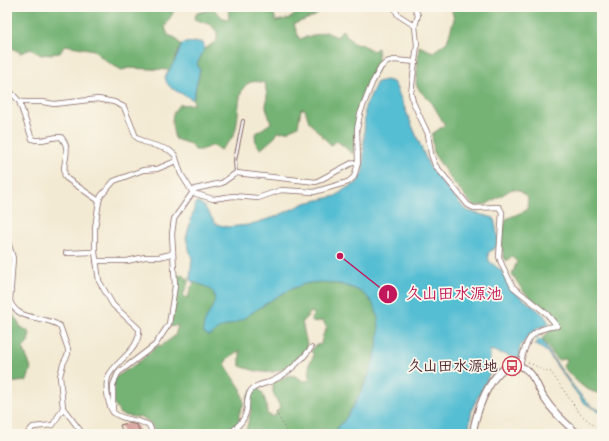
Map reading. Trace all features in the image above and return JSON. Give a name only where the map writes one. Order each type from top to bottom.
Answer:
[{"type":"street","points":[[394,7],[398,15],[415,26]]},
{"type":"street","points":[[414,7],[418,15],[415,26],[417,45],[411,93],[413,102],[428,134],[431,154],[435,165],[468,205],[474,208],[499,207],[502,212],[499,257],[502,265],[513,287],[547,314],[556,326],[539,330],[530,337],[523,347],[520,364]]},
{"type":"street","points":[[19,101],[54,104],[98,99],[114,102],[124,106],[136,137],[144,142],[169,150],[174,154],[181,174],[193,193],[213,199],[233,196],[258,198],[281,190],[314,192],[348,182],[357,172],[357,129],[360,114],[372,83],[381,67],[387,62],[394,60],[416,62]]},
{"type":"street","points":[[7,88],[19,101],[32,139],[41,140],[54,136],[61,137],[66,145],[67,152],[64,175],[66,178],[99,201]]},
{"type":"street","points":[[153,434],[149,425],[123,418],[113,412],[108,400],[108,379],[114,369],[129,354],[140,336],[139,329],[120,312],[102,288],[99,281],[95,252],[95,228],[99,201],[101,196],[114,180],[143,170],[158,169],[176,161]]},
{"type":"street","points":[[113,412],[113,385],[118,374],[155,345],[169,324],[175,286],[172,226],[181,208],[195,189],[222,183],[236,173],[316,182],[352,163],[358,162]]},
{"type":"street","points":[[7,239],[13,258],[10,301],[12,307],[26,316],[56,323],[60,326],[66,339],[68,354],[63,364],[60,376],[63,408],[83,434]]},
{"type":"street","points":[[96,261],[127,261],[145,257],[159,257],[171,254],[173,251]]},
{"type":"street","points":[[66,253],[95,252]]},
{"type":"street","points":[[229,434],[243,421],[250,392],[255,387],[280,377],[306,355],[311,348]]},
{"type":"street","points":[[473,434],[475,419],[491,382],[510,367],[520,364]]},
{"type":"street","points":[[520,364],[530,373],[544,399],[554,412],[578,434]]},
{"type":"street","points":[[27,434],[33,427],[53,425],[63,408]]},
{"type":"lane","points":[[236,173],[235,160],[243,121]]},
{"type":"path","points":[[520,364],[537,365],[545,372],[551,372],[580,414],[602,432]]},
{"type":"path","points":[[276,412],[288,434]]},
{"type":"green space","points":[[312,6],[317,7],[322,10],[315,16],[294,24],[299,39],[326,32],[337,37],[342,30],[354,44],[361,44],[373,51],[378,48],[378,67],[367,88],[357,113],[353,154],[337,141],[331,145],[309,122],[305,109],[301,109],[298,126],[289,131],[278,132],[275,137],[261,149],[256,144],[255,134],[271,123],[266,107],[267,96],[265,83],[255,81],[248,83],[244,88],[239,102],[234,135],[220,150],[213,145],[201,150],[195,150],[190,144],[175,139],[172,125],[174,113],[179,105],[194,104],[193,99],[200,70],[197,64],[204,50],[217,40],[217,32],[211,25],[194,19],[197,13],[214,9],[223,18],[229,19],[228,7],[272,7],[276,21],[289,18],[304,8]]},
{"type":"green space","points":[[7,7],[176,7],[165,27],[168,35],[176,38],[181,46],[170,70],[129,68],[122,70],[107,62],[94,50],[65,45],[60,53],[41,55],[31,49],[21,53],[7,45]]},
{"type":"green space","points":[[451,7],[602,7],[602,394],[595,393],[585,388],[576,380],[563,367],[567,359],[557,360],[542,339],[551,329],[561,325],[523,291],[512,274],[517,262],[512,257],[506,261],[502,251],[503,229],[506,219],[527,210],[528,198],[519,190],[512,189],[487,204],[474,207],[450,178],[434,154],[432,134],[445,125],[432,103],[420,91],[416,84],[419,46],[433,52],[447,42],[454,19]]},
{"type":"green space","points":[[181,274],[189,280],[183,296],[188,298],[190,289],[195,282],[192,279],[249,305],[320,277],[351,284],[377,297],[384,341],[341,434],[319,429],[315,434],[245,434],[251,411],[247,398],[252,389],[258,388],[265,400],[267,414],[274,417],[280,407],[273,392],[273,383],[291,375],[303,381],[310,380],[309,364],[314,355],[311,352],[314,346],[321,344],[323,335],[327,328],[323,321],[312,322],[311,318],[315,314],[311,312],[302,322],[308,349],[284,368],[277,371],[261,372],[240,366],[240,350],[227,359],[225,364],[241,389],[244,403],[239,414],[240,434],[156,434],[149,422],[145,419],[120,414],[111,399],[113,379],[139,362],[157,346],[162,345],[175,336],[178,325],[170,327],[176,299],[177,276]]},
{"type":"green space","points":[[7,304],[20,326],[30,333],[28,342],[23,348],[31,368],[27,381],[7,383]]},
{"type":"water","points":[[200,42],[204,44],[204,50],[197,64],[200,70],[192,99],[172,88],[166,81],[165,77],[184,43]]},
{"type":"water","points":[[386,80],[393,82],[396,87],[429,166],[464,208],[468,211],[494,218],[498,238],[497,246],[488,253],[489,261],[503,272],[512,290],[544,315],[550,324],[538,328],[520,346],[519,359],[490,350],[490,373],[472,409],[468,434],[333,434],[346,418],[356,402],[364,386],[377,349],[379,330],[377,313],[369,299],[355,289],[330,283],[317,282],[305,284],[280,295],[236,323],[222,328],[209,336],[204,333],[203,326],[213,305],[215,298],[213,292],[206,287],[192,282],[190,279],[192,259],[186,238],[196,202],[203,205],[216,224],[228,227],[248,225],[275,217],[305,203],[336,196],[345,189],[357,183],[363,172],[365,107],[377,82]]},
{"type":"water","points":[[542,339],[544,345],[577,391],[595,408],[602,411],[602,414],[583,402],[547,352],[535,344]]},
{"type":"building","points":[[129,423],[137,425],[140,432],[123,434],[120,425]]},
{"type":"waterway","points":[[535,335],[540,342]]},
{"type":"place","name":"久山田水源池","points":[[340,256]]},
{"type":"place","name":"久山田水源地","points":[[512,366]]}]
